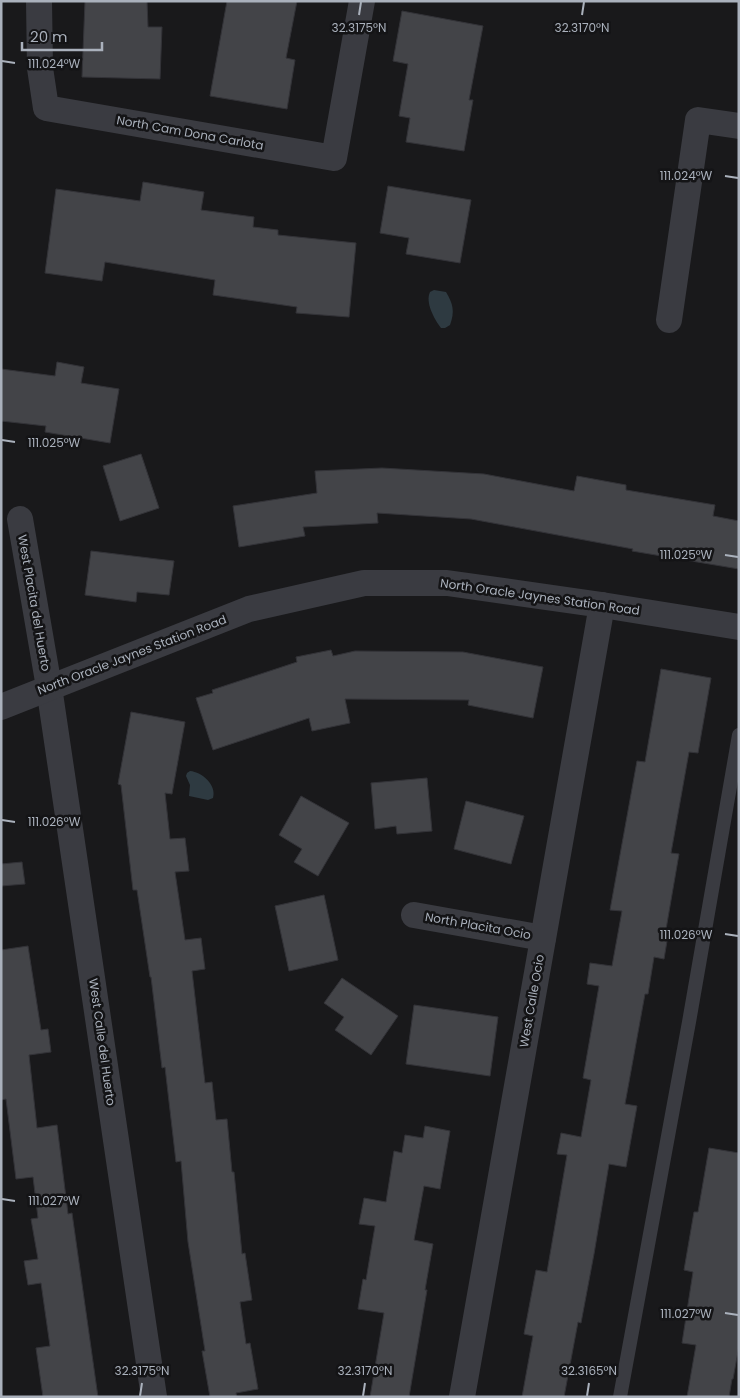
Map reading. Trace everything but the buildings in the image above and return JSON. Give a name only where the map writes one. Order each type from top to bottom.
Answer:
[{"type":"street","name":"North Cam Dona Carlota","points":[[39,1],[40,68],[46,108],[334,158],[362,1]]},
{"type":"street","points":[[669,320],[698,120],[739,126]]},
{"type":"street","name":"West Placita del Huerto","points":[[20,519],[49,687]]},
{"type":"street","name":"North Oracle Jaynes Station Road","points":[[1,707],[249,609],[364,584],[447,583],[739,626]]},
{"type":"street","name":"West Calle Ocio","points":[[462,1397],[602,605]]},
{"type":"street","name":"West Calle del Huerto","points":[[49,687],[154,1397]]},
{"type":"street","name":"North Placita Ocio","points":[[414,915],[543,938]]},
{"type":"lane","points":[[620,1397],[691,1013],[739,735]]},
{"type":"shaded area","points":[[434,290],[446,292],[452,304],[452,320],[450,325],[445,328],[441,328],[438,324],[429,305],[430,292]]},
{"type":"shaded area","points":[[190,771],[208,780],[213,788],[213,798],[208,800],[189,796],[190,785],[186,776]]}]
